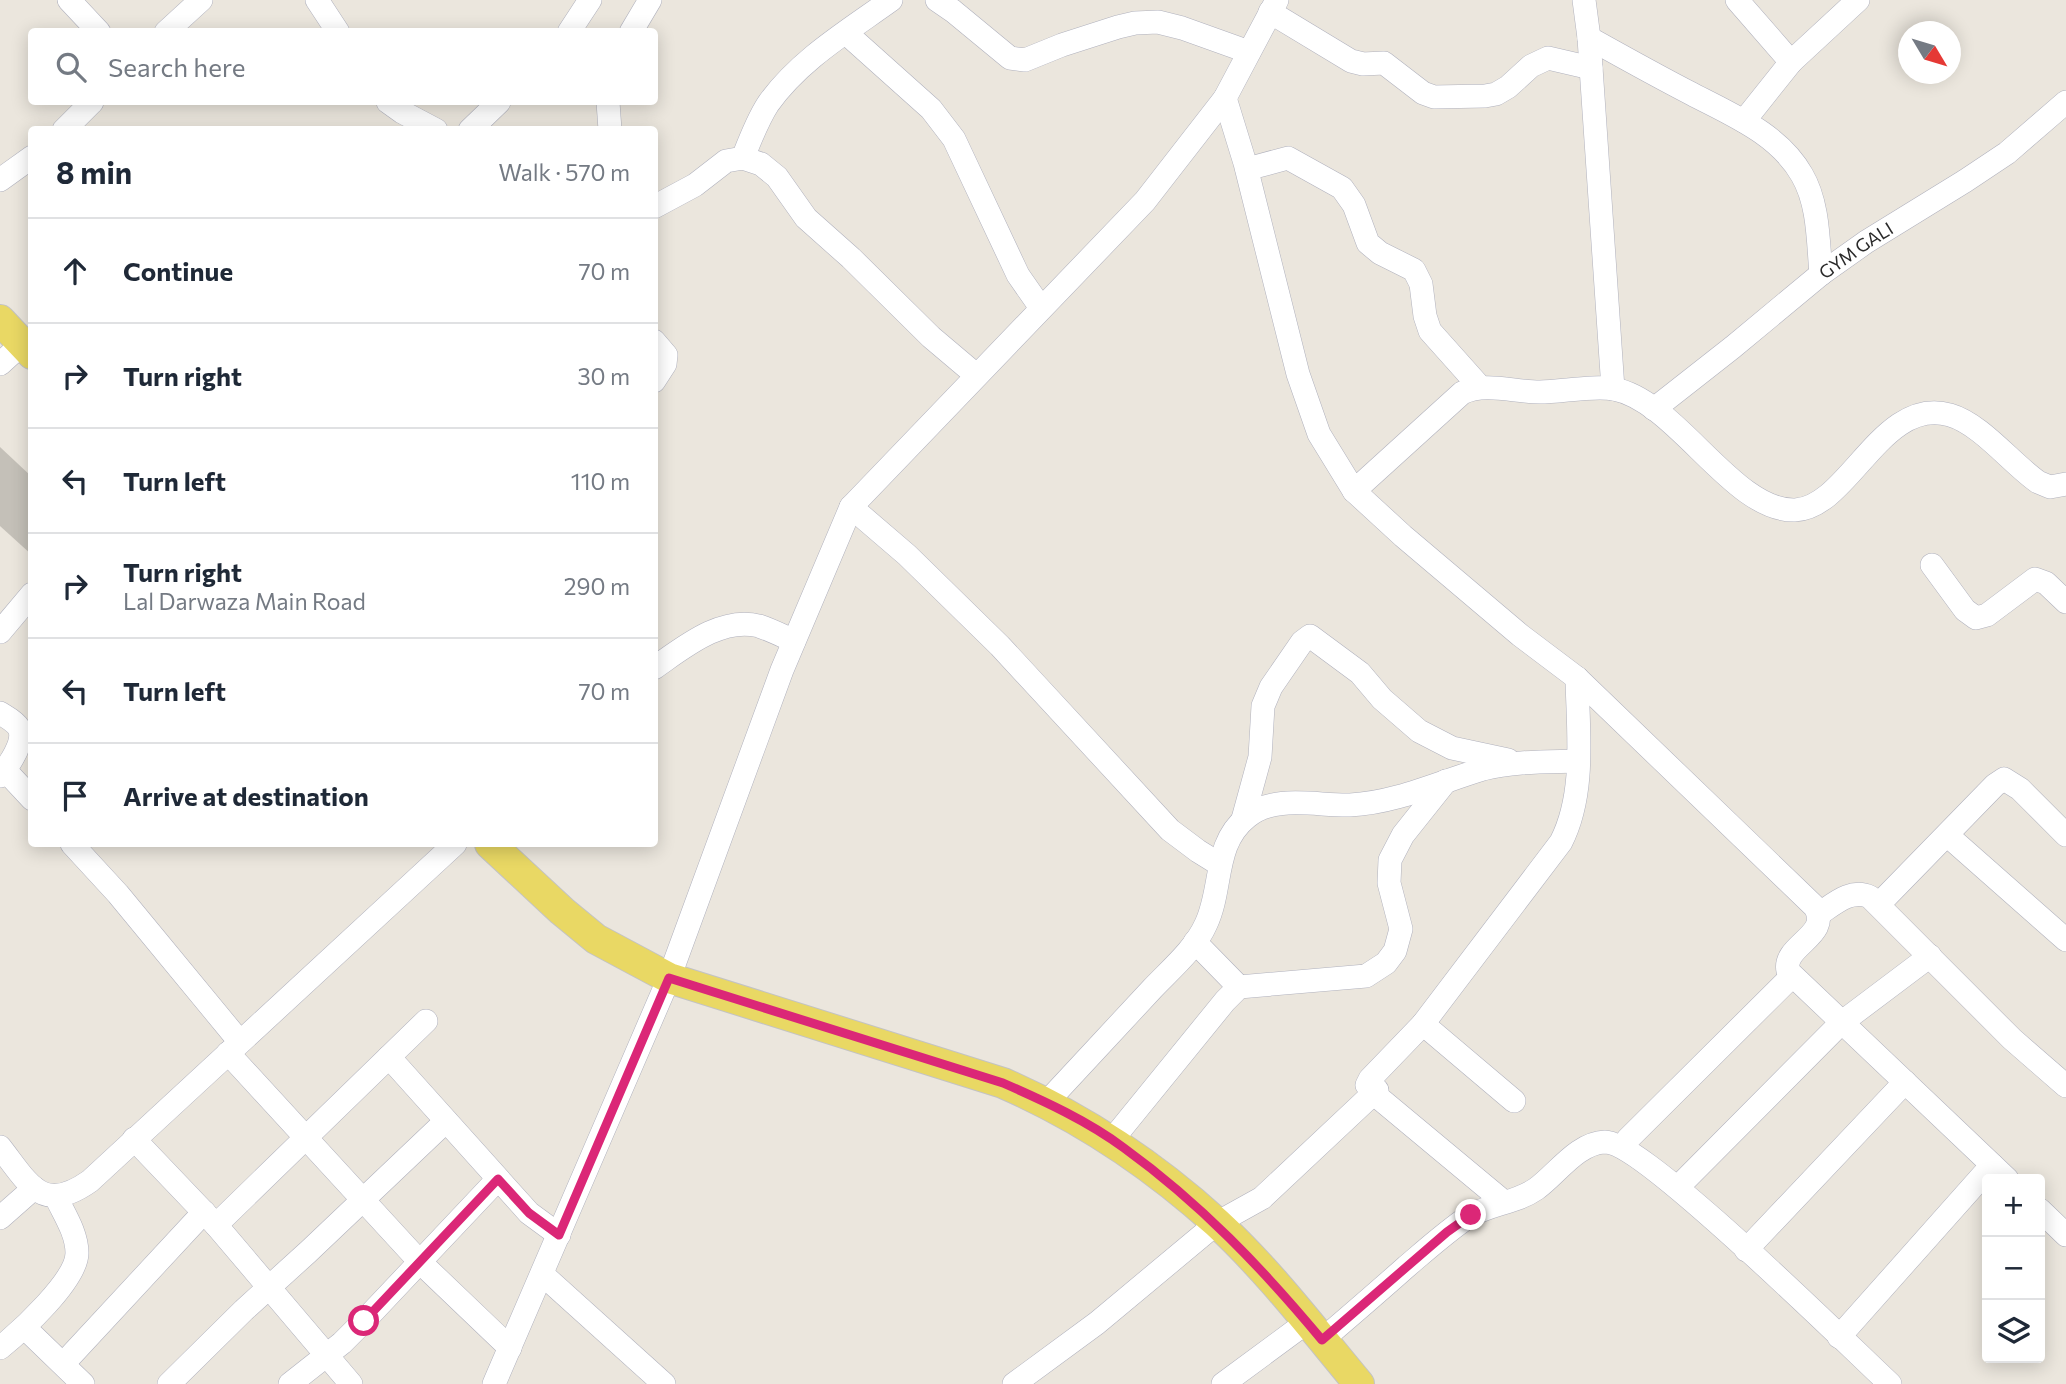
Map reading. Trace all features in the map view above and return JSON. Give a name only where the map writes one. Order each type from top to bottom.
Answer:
[{"type":"main road","points":[[0,320],[27,349]]},
{"type":"main road","points":[[493,847],[596,939],[669,978],[1003,1083],[1047,1102],[1123,1146],[1217,1223],[1277,1286],[1359,1384]]},
{"type":"street","points":[[69,0],[95,28]]},
{"type":"street","points":[[170,28],[201,0]]},
{"type":"street","points":[[317,0],[335,28]]},
{"type":"street","points":[[572,28],[590,0]]},
{"type":"street","points":[[633,28],[650,0]]},
{"type":"street","points":[[743,158],[757,122],[786,81],[813,57],[891,0]]},
{"type":"street","points":[[937,0],[1010,58],[1018,60],[1033,58],[1062,45],[1135,23],[1158,22],[1182,27],[1249,52]]},
{"type":"street","points":[[1584,0],[1589,38],[1613,389]]},
{"type":"street","points":[[1737,0],[1791,62]]},
{"type":"street","points":[[1744,121],[1791,62],[1858,0]]},
{"type":"street","points":[[494,1384],[669,978],[794,641],[851,508],[1146,201],[1225,98],[1274,6],[1351,61],[1363,64],[1384,63],[1428,96],[1496,94],[1531,66],[1548,58],[1591,68]]},
{"type":"street","points":[[846,33],[931,109],[954,138],[1018,275],[1041,308]]},
{"type":"street","points":[[1589,38],[1744,121],[1769,138],[1802,174],[1815,212],[1821,274]]},
{"type":"street","points":[[1225,98],[1247,169],[1298,374],[1319,434],[1354,491],[1403,537],[1520,635],[1577,678],[1815,907],[1819,914],[1816,928],[1786,965],[1792,976],[1999,1172],[1839,1337]]},
{"type":"street","name":"GYM GALI","points":[[1654,409],[1821,274],[1889,227],[2007,153],[2066,102]]},
{"type":"street","points":[[68,126],[89,105]]},
{"type":"street","points":[[392,105],[428,126]]},
{"type":"street","points":[[474,126],[496,105]]},
{"type":"street","points":[[608,105],[610,126]]},
{"type":"street","points":[[658,205],[695,185],[726,161],[743,158],[761,164],[777,177],[806,218],[931,337],[976,375]]},
{"type":"street","points":[[1247,169],[1288,158],[1342,188],[1354,205],[1368,243],[1380,253],[1410,267],[1418,276],[1430,331],[1480,387]]},
{"type":"street","points":[[0,180],[28,160]]},
{"type":"street","points":[[658,346],[666,355],[665,364],[658,375]]},
{"type":"street","points":[[0,364],[27,349]]},
{"type":"street","points":[[1354,491],[1462,393],[1480,387],[1542,392],[1613,389],[1632,396],[1654,409],[1746,491],[1765,503],[1782,509],[1798,510],[1826,497],[1883,438],[1914,415],[1933,412],[1951,415],[1968,424],[2038,482],[2050,487],[2066,485]]},
{"type":"street","points":[[851,508],[907,555],[1000,646],[1170,830],[1219,864]]},
{"type":"street","points":[[1932,565],[1965,610],[1976,618],[1987,615],[2035,579],[2043,580],[2066,602]]},
{"type":"street","points":[[0,632],[28,599]]},
{"type":"street","points":[[659,656],[731,626],[757,625],[794,641]]},
{"type":"street","points":[[1243,819],[1260,757],[1263,706],[1271,687],[1302,642],[1310,636],[1360,673],[1402,718],[1427,736],[1452,748],[1518,762]]},
{"type":"street","points":[[1504,1202],[1367,1088],[1370,1079],[1423,1024],[1561,842],[1573,813],[1578,761],[1577,678]]},
{"type":"street","points":[[0,713],[18,726],[21,735],[19,745],[3,773],[28,795]]},
{"type":"street","points":[[1047,1102],[1195,942],[1209,918],[1219,864],[1233,832],[1243,819],[1254,811],[1268,805],[1352,805],[1379,801],[1518,762],[1578,761]]},
{"type":"street","points":[[1879,904],[1994,785],[2004,779],[2020,789],[2066,835]]},
{"type":"street","points":[[1112,1140],[1225,1001],[1239,988],[1366,976],[1386,963],[1395,951],[1401,929],[1389,883],[1390,860],[1403,835],[1446,781]]},
{"type":"street","points":[[1947,835],[2066,940]]},
{"type":"street","points":[[75,847],[118,894],[305,1138],[419,1262],[510,1348]]},
{"type":"street","points":[[0,1147],[41,1194],[56,1197],[74,1192],[90,1181],[452,847]]},
{"type":"street","points":[[1819,914],[1856,893],[1879,904],[2012,1039],[2066,1086]]},
{"type":"street","points":[[1195,942],[1239,988]]},
{"type":"street","points":[[1678,1187],[1841,1023],[1930,956]]},
{"type":"street","points":[[1628,1139],[1792,976]]},
{"type":"street","points":[[64,1364],[210,1219],[305,1138],[426,1021]]},
{"type":"street","points":[[1423,1024],[1514,1101]]},
{"type":"street","points":[[389,1057],[529,1213],[559,1235]]},
{"type":"street","points":[[1746,1250],[1905,1083]]},
{"type":"street","points":[[1014,1384],[1097,1323],[1217,1223],[1262,1198],[1375,1092]]},
{"type":"street","points":[[169,1384],[446,1121]]},
{"type":"street","points":[[134,1139],[210,1219],[351,1384]]},
{"type":"street","points":[[1223,1384],[1315,1331],[1471,1215],[1529,1194],[1577,1153],[1593,1144],[1607,1142],[1632,1152],[1678,1187],[1890,1384]]},
{"type":"street","points":[[290,1384],[364,1321],[498,1179]]},
{"type":"street","points":[[0,1218],[34,1188]]},
{"type":"street","points":[[0,1348],[25,1328],[73,1268],[77,1255],[75,1237],[56,1197]]},
{"type":"street","points":[[2045,1215],[2066,1235]]},
{"type":"street","points":[[542,1275],[664,1384]]},
{"type":"street","points":[[25,1328],[83,1384]]},
{"type":"building","points":[[0,447],[28,473],[28,551],[0,526]]},
{"type":"route","points":[[364,1321],[498,1179],[529,1213],[559,1235],[669,978],[1003,1083],[1047,1102],[1123,1146],[1217,1223],[1277,1286],[1322,1340],[1447,1232],[1471,1215]]}]
